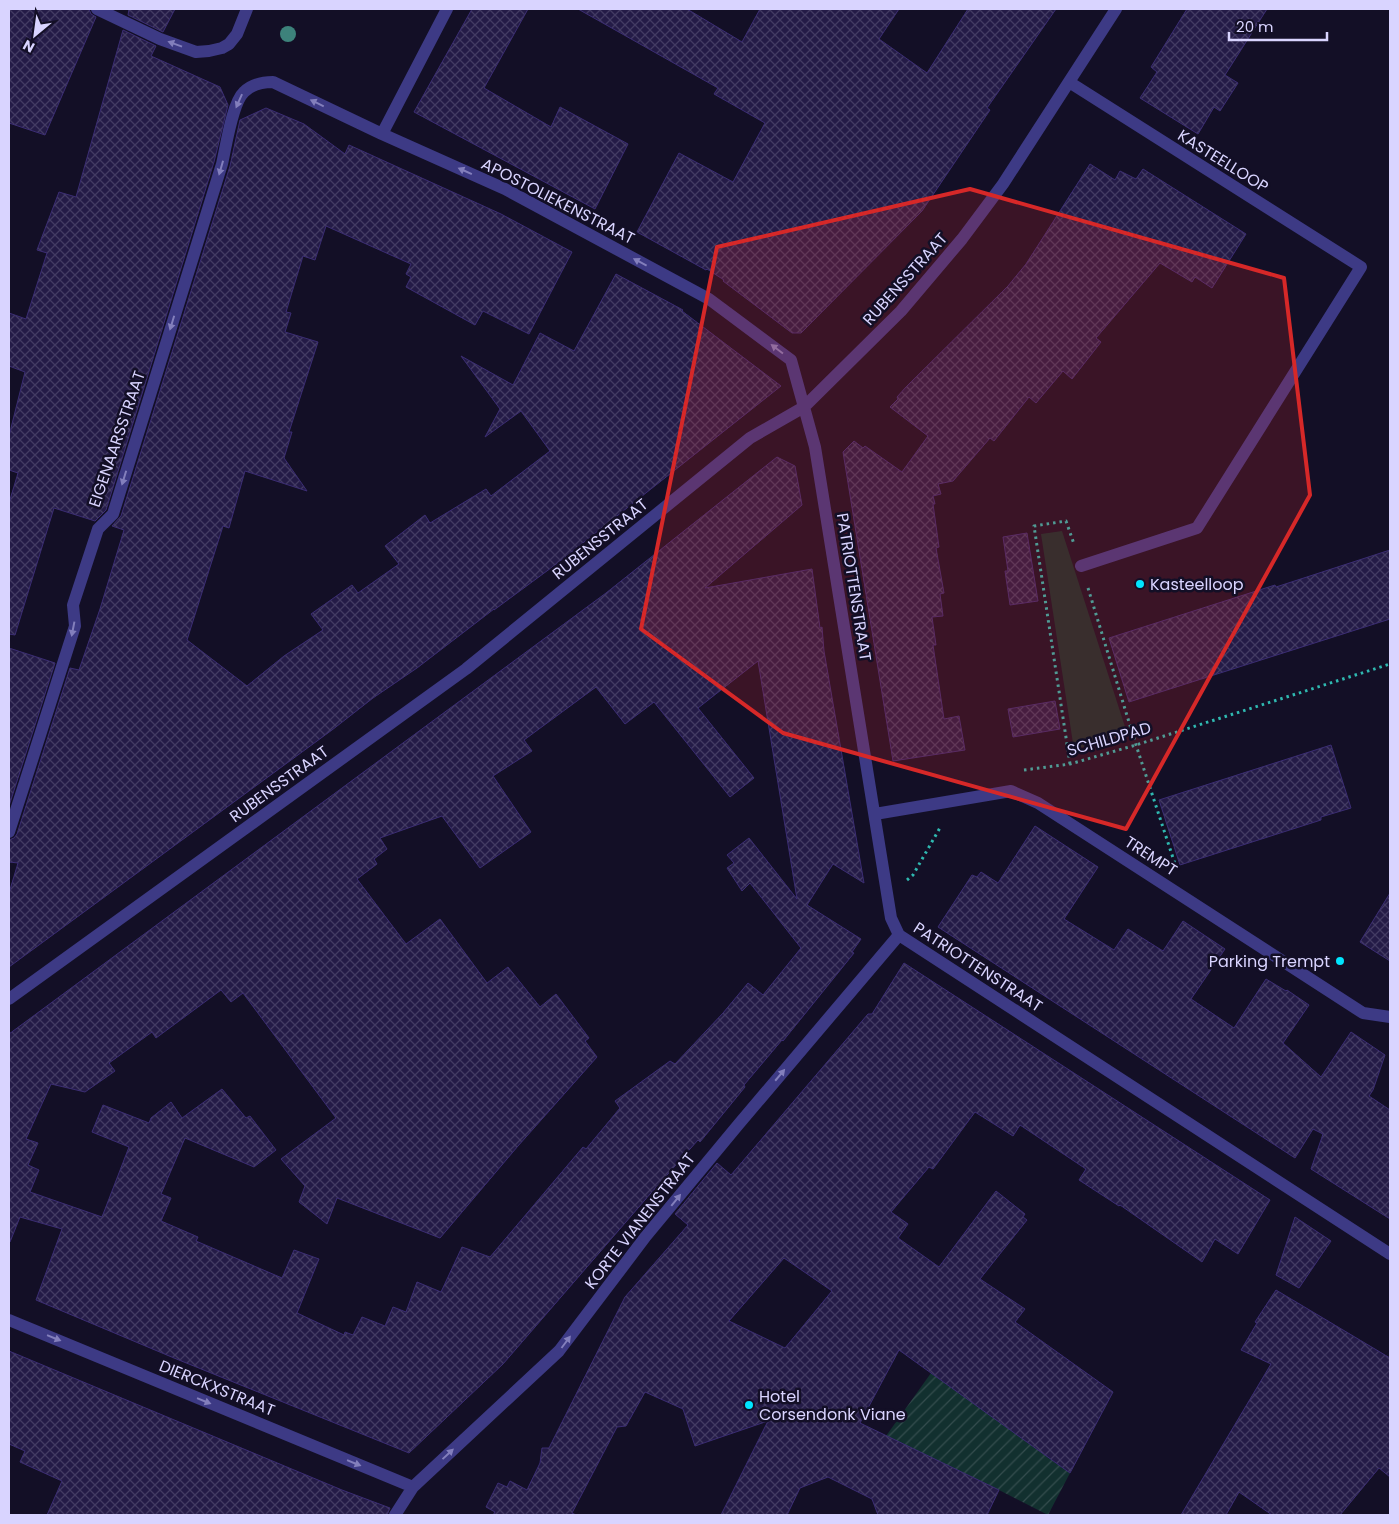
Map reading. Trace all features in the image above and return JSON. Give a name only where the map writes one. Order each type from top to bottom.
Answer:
[{"type":"street","points":[[97,9],[160,39],[196,52],[222,48],[229,44],[237,34],[246,9]]},
{"type":"street","points":[[382,134],[447,9]]},
{"type":"street","name":"RUBENSSTRAAT","points":[[9,999],[466,670],[750,438],[804,407],[901,311],[962,239],[1003,184],[1116,9]]},
{"type":"street","name":"APOSTOLIEKENSTRAAT","points":[[252,86],[274,82],[382,134],[505,189],[709,299],[790,360],[804,407]]},
{"type":"street","name":"KASTEELLOOP","points":[[1069,82],[1361,267],[1197,528],[1081,566]]},
{"type":"street","name":"EIGENAARSSTRAAT","points":[[9,832],[75,626],[73,605],[98,529],[112,514],[222,164],[238,98],[252,86]]},
{"type":"street","name":"PATRIOTTENSTRAAT","points":[[804,407],[815,447],[891,918],[899,935],[1390,1254]]},
{"type":"street","name":"TREMPT","points":[[875,814],[1011,791],[1038,803],[1363,1013],[1390,1017]]},
{"type":"street","name":"KORTE VIANENSTRAAT","points":[[395,1515],[413,1487],[559,1352],[646,1236],[899,935]]},
{"type":"street","name":"DIERCKXSTRAAT","points":[[9,1320],[413,1487]]},
{"type":"path","points":[[1070,764],[1034,526],[1066,521],[1186,898]]},
{"type":"path","name":"SCHILDPAD","points":[[1015,771],[1070,764],[1136,745],[1390,664]]},
{"type":"path","points":[[888,896],[913,875],[956,799]]},
{"type":"highlighted area","points":[[970,189],[1284,278],[1310,495],[1126,829],[783,733],[641,629],[717,247]]},
{"type":"green space","points":[[1062,531],[1127,733],[1074,750],[1041,534]]},
{"type":"green space","points":[[931,1373],[1070,1473],[1048,1515],[886,1436]]},
{"type":"building","points":[[9,9],[89,9],[91,14],[96,17],[45,135],[9,123]]},
{"type":"building","points":[[129,9],[175,9],[163,32],[128,15]]},
{"type":"building","points":[[472,9],[528,9],[484,88],[551,127],[560,107],[628,144],[595,209],[414,112]]},
{"type":"building","points":[[578,9],[687,9],[742,42],[760,9],[899,9],[879,39],[927,73],[968,9],[1056,9],[987,108],[990,110],[922,211],[801,333],[792,333],[724,280],[637,232],[679,153],[733,182],[765,123],[714,94],[718,88]]},
{"type":"building","points":[[1187,9],[1267,9],[1225,75],[1238,83],[1220,111],[1214,107],[1198,134],[1140,98],[1157,72],[1151,67]]},
{"type":"building","points":[[123,30],[156,46],[151,56],[220,87],[228,105],[214,162],[106,510],[95,521],[54,508],[15,635],[9,634],[9,503],[18,473],[9,470],[9,436],[25,372],[9,366],[9,313],[26,319],[47,253],[37,250],[59,192],[76,197]]},
{"type":"building","points":[[266,108],[304,124],[345,154],[349,145],[501,214],[572,252],[529,334],[483,311],[475,325],[406,287],[411,277],[406,274],[411,264],[326,226],[315,260],[303,256],[286,312],[291,313],[285,332],[318,342],[289,432],[292,432],[284,458],[307,491],[245,471],[229,528],[223,526],[187,640],[247,686],[284,656],[323,630],[311,614],[352,585],[358,593],[399,564],[385,546],[425,515],[430,523],[486,489],[491,496],[550,451],[521,411],[485,437],[500,409],[461,356],[513,385],[540,333],[574,351],[616,274],[683,310],[781,386],[555,565],[9,967],[9,893],[18,863],[9,862],[9,840],[17,834],[70,668],[79,670],[100,609],[124,530],[112,526],[121,516],[230,166],[240,120]]},
{"type":"building","points":[[1090,164],[1115,180],[1120,171],[1136,179],[1143,169],[1246,234],[1212,288],[1195,277],[1192,282],[1160,263],[1096,338],[1101,342],[1072,379],[1063,371],[1036,403],[1029,397],[994,441],[990,438],[953,481],[938,484],[941,494],[933,496],[935,504],[933,504],[939,547],[936,548],[944,593],[940,594],[943,616],[932,617],[936,645],[933,645],[944,719],[959,716],[965,750],[893,761],[843,452],[854,441],[863,448],[865,446],[902,472],[928,436],[890,407],[906,387],[1008,286],[1026,264]]},
{"type":"building","points":[[777,457],[795,466],[802,505],[705,588],[812,569],[820,628],[822,627],[824,651],[864,883],[833,864],[807,905],[861,939],[852,952],[854,953],[783,1041],[744,1085],[745,1087],[700,1142],[698,1140],[503,1364],[409,1453],[36,1300],[62,1229],[20,1217],[9,1242],[9,1034],[606,593]],"holes":[[[758,661],[797,899],[749,838],[727,855],[734,863],[727,868],[742,891],[750,883],[801,948],[763,995],[748,983],[723,1013],[675,1064],[670,1061],[615,1101],[620,1108],[586,1149],[583,1147],[490,1257],[462,1247],[441,1292],[417,1282],[406,1312],[393,1307],[385,1326],[362,1317],[353,1335],[345,1332],[344,1335],[297,1313],[319,1259],[294,1250],[282,1278],[196,1241],[198,1237],[161,1221],[171,1198],[161,1194],[185,1138],[254,1167],[276,1150],[250,1116],[246,1118],[222,1089],[182,1118],[171,1102],[151,1118],[149,1123],[103,1105],[92,1132],[129,1147],[102,1217],[30,1192],[39,1170],[28,1165],[38,1143],[26,1139],[51,1084],[85,1092],[115,1071],[109,1063],[152,1032],[156,1038],[221,990],[231,1002],[243,993],[336,1118],[281,1159],[305,1186],[299,1202],[327,1224],[337,1198],[440,1238],[597,1057],[585,1041],[589,1038],[556,994],[540,1007],[508,967],[487,983],[440,919],[406,944],[357,879],[377,864],[374,859],[387,849],[380,838],[442,816],[480,868],[531,832],[493,776],[532,751],[524,740],[596,687],[625,724],[654,702],[730,797],[754,778],[698,708]]]},
{"type":"building","points":[[1027,533],[1038,601],[1010,605],[1003,537]]},
{"type":"building","points":[[1390,550],[1390,619],[1129,702],[1109,638]]},
{"type":"building","points":[[9,648],[55,663],[9,806]]},
{"type":"building","points":[[1055,701],[1060,729],[1013,737],[1008,709]]},
{"type":"building","points":[[1331,745],[1351,808],[1321,817],[1321,820],[1180,865],[1159,800]]},
{"type":"building","points":[[1035,826],[1098,867],[1064,919],[1114,950],[1128,929],[1163,951],[1183,921],[1225,949],[1191,999],[1234,1028],[1266,979],[1287,990],[1309,1005],[1283,1043],[1321,1077],[1351,1032],[1385,1055],[1373,1090],[1369,1096],[1390,1110],[1390,1219],[1311,1169],[1323,1134],[1313,1129],[1295,1158],[938,927],[972,875],[977,877],[981,872],[998,883]]},
{"type":"building","points":[[1390,893],[1390,961],[1360,942]]},
{"type":"building","points":[[904,963],[1270,1200],[1238,1254],[1215,1239],[1202,1262],[1120,1205],[1079,1180],[1086,1169],[1020,1125],[1013,1136],[975,1112],[933,1169],[929,1167],[891,1212],[908,1224],[898,1238],[939,1267],[996,1191],[1025,1214],[1023,1217],[1027,1220],[980,1279],[1025,1309],[1015,1322],[1113,1392],[1070,1473],[899,1350],[860,1423],[999,1490],[987,1515],[878,1515],[872,1499],[828,1477],[800,1488],[787,1515],[721,1515],[768,1421],[695,1446],[683,1409],[645,1392],[626,1426],[617,1427],[572,1513],[576,1515],[493,1515],[495,1512],[486,1507],[498,1483],[507,1487],[510,1481],[527,1490],[540,1463],[542,1448],[549,1448],[625,1297],[688,1225],[675,1214],[717,1163],[731,1175],[868,1014],[872,1014]],"holes":[[[784,1258],[832,1291],[785,1348],[729,1321]]]},
{"type":"building","points":[[1295,1217],[1331,1241],[1299,1288],[1276,1275]]},
{"type":"building","points":[[1276,1290],[1390,1358],[1390,1477],[1379,1468],[1340,1515],[1272,1515],[1239,1492],[1226,1515],[1181,1515],[1271,1364],[1241,1350],[1257,1323],[1255,1322]]},
{"type":"building","points":[[9,1351],[342,1490],[390,1508],[387,1515],[47,1515],[62,1481],[20,1462],[25,1451],[9,1444]]},
{"type":"place","name":"Kasteelloop","points":[[1140,584]]},
{"type":"place","name":"Parking Trempt","points":[[1340,961]]},
{"type":"place","name":"Hotel Corsendonk Viane","points":[[749,1405]]}]
